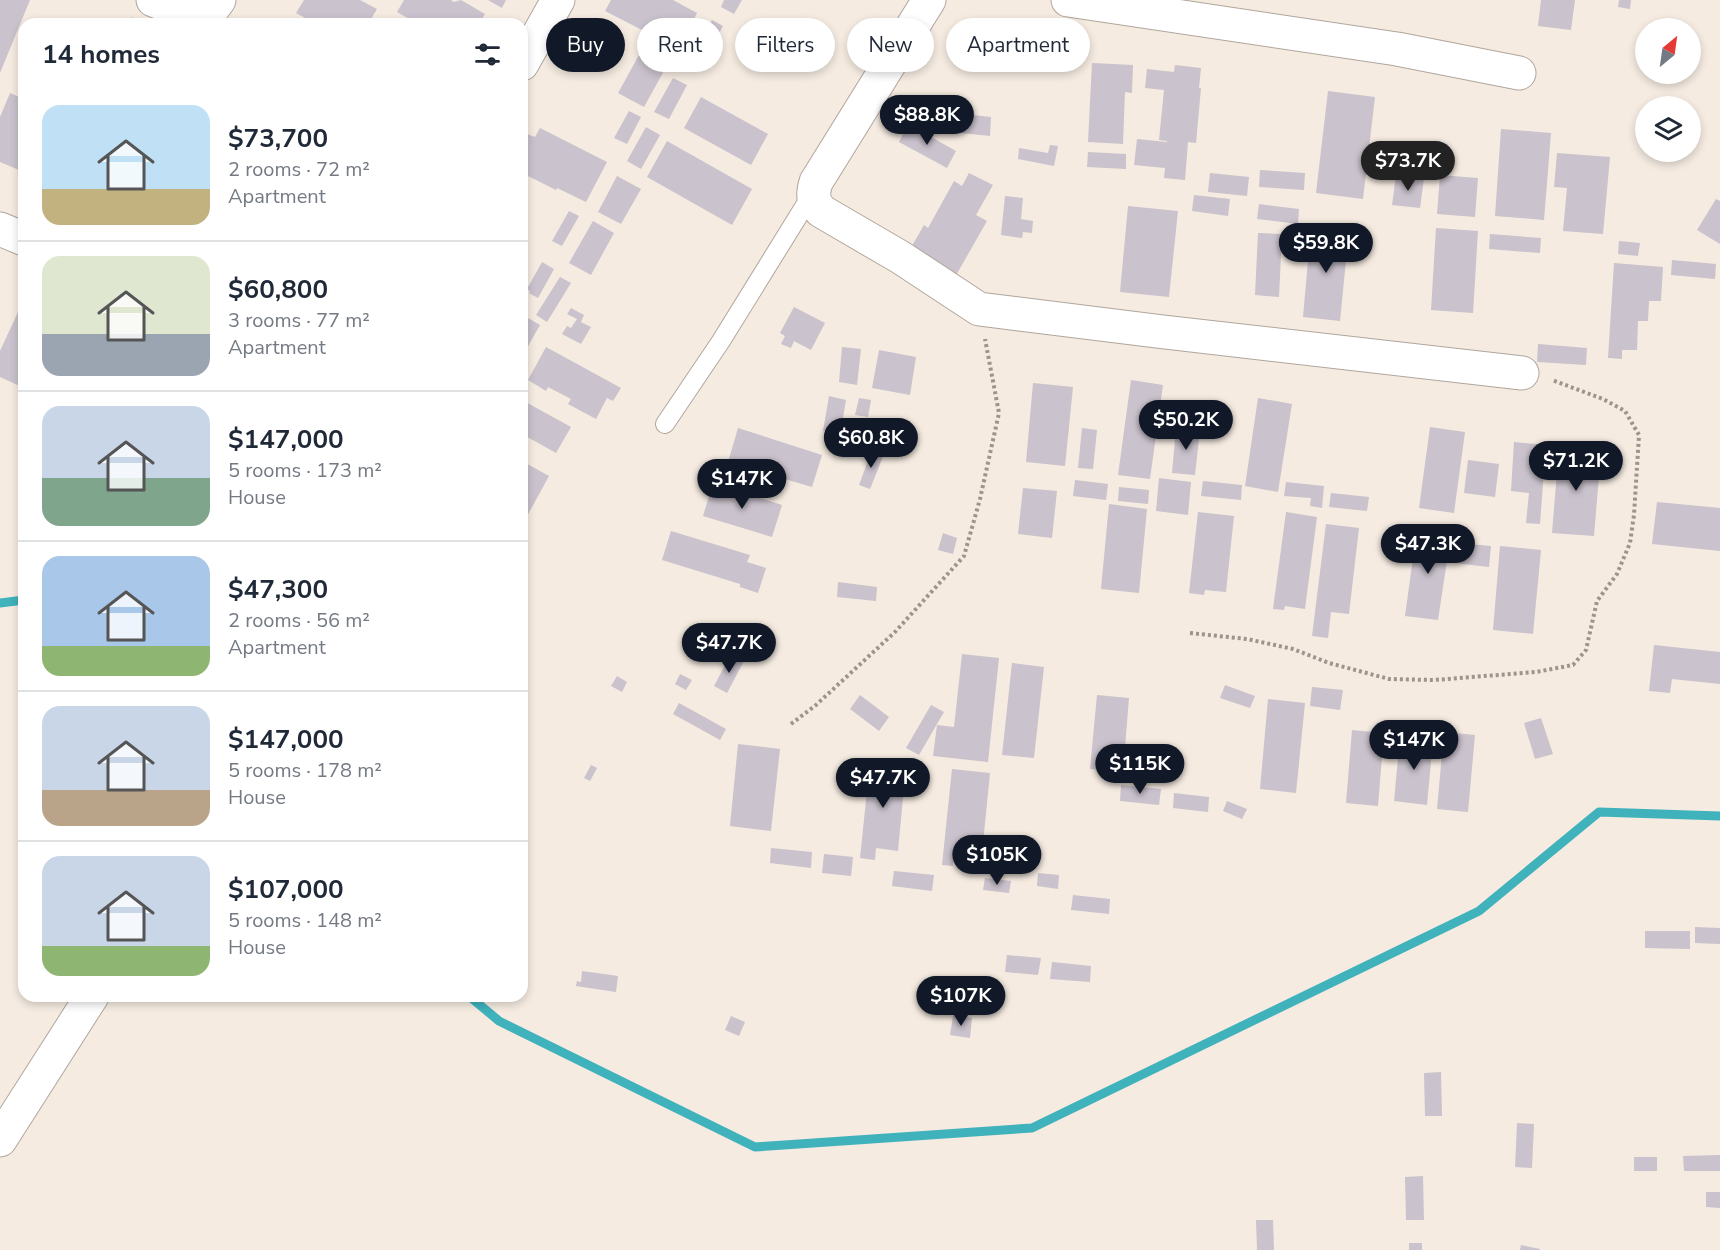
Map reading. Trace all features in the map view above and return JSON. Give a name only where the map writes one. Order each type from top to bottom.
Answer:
[{"type":"street","points":[[153,0],[208,15]]},
{"type":"street","points":[[528,53],[558,0]]},
{"type":"street","points":[[929,0],[816,182],[812,194],[814,203],[821,211],[900,257],[979,309],[1522,373]]},
{"type":"street","points":[[1068,0],[1397,49],[1519,73]]},
{"type":"street","points":[[0,229],[18,236]]},
{"type":"street","points":[[0,1140],[88,1002]]},
{"type":"lane","points":[[665,424],[721,341],[812,194]]},
{"type":"path","points":[[791,724],[816,705],[895,632],[964,556],[980,499],[999,413],[979,309]]},
{"type":"path","points":[[1190,633],[1247,639],[1293,649],[1329,663],[1389,679],[1434,680],[1536,672],[1573,665],[1586,650],[1597,600],[1617,574],[1630,543],[1639,435],[1625,411],[1603,399],[1558,382],[1522,373]]},
{"type":"building","points":[[0,0],[30,0],[23,18],[18,18],[18,29],[0,73]]},
{"type":"building","points":[[304,0],[360,0],[377,9],[372,18],[305,18],[296,13]]},
{"type":"building","points":[[404,0],[451,0],[454,2],[461,0],[485,14],[483,18],[408,18],[397,12]]},
{"type":"building","points":[[488,0],[506,0],[502,8]]},
{"type":"building","points":[[611,0],[673,0],[697,13],[694,18],[637,18],[637,27],[625,21],[625,18],[619,18],[605,11]]},
{"type":"building","points":[[724,0],[742,0],[734,14],[721,7]]},
{"type":"building","points":[[1541,0],[1575,0],[1571,30],[1538,26]]},
{"type":"building","points":[[1619,0],[1631,0],[1630,9],[1618,7]]},
{"type":"building","points":[[637,59],[637,72],[663,72],[644,107],[618,93]]},
{"type":"building","points":[[1092,63],[1133,65],[1132,93],[1125,92],[1123,144],[1088,142]]},
{"type":"building","points":[[1175,65],[1201,68],[1196,143],[1188,142],[1185,180],[1164,178],[1165,168],[1134,165],[1137,139],[1167,142],[1159,140],[1164,90],[1145,88],[1147,69],[1174,72]]},
{"type":"building","points":[[673,78],[687,85],[669,119],[654,112]]},
{"type":"building","points":[[1328,91],[1375,97],[1363,199],[1316,193]]},
{"type":"building","points":[[10,93],[18,96],[18,170],[0,162],[0,117]]},
{"type":"building","points":[[701,97],[768,134],[751,165],[684,128]]},
{"type":"building","points":[[629,111],[641,117],[627,144],[614,138]]},
{"type":"building","points":[[943,112],[991,117],[990,136],[941,131]]},
{"type":"building","points":[[908,124],[956,151],[947,168],[899,142]]},
{"type":"building","points":[[646,127],[660,135],[641,169],[627,161]]},
{"type":"building","points":[[540,128],[607,162],[586,202],[528,176],[528,134],[535,137]]},
{"type":"building","points":[[1501,129],[1551,133],[1544,220],[1495,216]]},
{"type":"building","points":[[667,141],[752,189],[732,225],[647,177]]},
{"type":"building","points":[[1050,145],[1058,146],[1054,166],[1018,159],[1019,148],[1048,153]]},
{"type":"building","points":[[1088,152],[1126,154],[1126,169],[1087,167]]},
{"type":"building","points":[[1557,153],[1610,157],[1603,234],[1563,231],[1567,188],[1554,187]]},
{"type":"building","points":[[1260,170],[1305,173],[1304,190],[1259,187]]},
{"type":"building","points":[[969,173],[993,185],[976,215],[987,221],[955,277],[909,251],[924,225],[928,228],[954,181],[962,186]]},
{"type":"building","points":[[1210,173],[1249,177],[1247,196],[1208,192]]},
{"type":"building","points":[[1396,175],[1424,178],[1420,208],[1392,205]]},
{"type":"building","points":[[1440,175],[1478,178],[1475,217],[1437,214]]},
{"type":"building","points":[[617,176],[641,189],[621,224],[598,212]]},
{"type":"building","points":[[1194,195],[1230,199],[1228,216],[1192,211]]},
{"type":"building","points":[[1005,196],[1023,198],[1021,219],[1033,221],[1032,233],[1023,232],[1022,238],[1001,235]]},
{"type":"building","points":[[1716,199],[1720,201],[1720,244],[1697,230]]},
{"type":"building","points":[[1259,204],[1299,209],[1298,224],[1257,219]]},
{"type":"building","points":[[1128,206],[1178,211],[1169,297],[1120,292]]},
{"type":"building","points":[[569,211],[579,216],[562,246],[552,241]]},
{"type":"building","points":[[593,221],[614,233],[591,275],[569,263]]},
{"type":"building","points":[[1311,227],[1349,230],[1340,321],[1303,317]]},
{"type":"building","points":[[1436,228],[1478,231],[1473,313],[1431,310]]},
{"type":"building","points":[[1258,233],[1282,234],[1279,297],[1255,295]]},
{"type":"building","points":[[1490,234],[1541,238],[1540,253],[1489,249]]},
{"type":"building","points":[[1619,241],[1640,243],[1638,256],[1618,254]]},
{"type":"building","points":[[1672,260],[1716,264],[1715,279],[1671,275]]},
{"type":"building","points":[[542,262],[554,269],[538,298],[529,293],[528,287]]},
{"type":"building","points":[[1614,263],[1663,267],[1661,301],[1649,301],[1648,321],[1638,321],[1637,350],[1622,350],[1622,359],[1608,358]]},
{"type":"building","points":[[560,277],[571,283],[547,322],[536,315]]},
{"type":"building","points":[[794,307],[825,323],[811,350],[794,341],[791,348],[781,344],[785,336],[780,333]]},
{"type":"building","points":[[571,308],[584,315],[581,322],[591,327],[581,344],[562,334],[567,326],[571,328],[577,319],[567,314]]},
{"type":"building","points":[[18,312],[18,385],[0,377],[0,351]]},
{"type":"building","points":[[528,318],[540,325],[528,346]]},
{"type":"building","points":[[1538,344],[1587,348],[1586,365],[1537,362]]},
{"type":"building","points":[[546,347],[621,388],[613,401],[607,398],[596,419],[568,404],[571,399],[548,387],[546,391],[528,380]]},
{"type":"building","points":[[842,347],[861,349],[857,385],[839,382]]},
{"type":"building","points":[[879,350],[916,357],[910,395],[872,388]]},
{"type":"building","points":[[1131,380],[1163,385],[1150,479],[1118,475]]},
{"type":"building","points":[[1033,383],[1073,387],[1065,466],[1026,462]]},
{"type":"building","points":[[829,396],[846,400],[840,435],[823,431]]},
{"type":"building","points":[[859,398],[871,400],[868,417],[855,415]]},
{"type":"building","points":[[1258,398],[1292,404],[1278,492],[1245,486]]},
{"type":"building","points":[[528,403],[571,427],[556,453],[528,437]]},
{"type":"building","points":[[1430,427],[1465,432],[1454,513],[1419,508]]},
{"type":"building","points":[[738,428],[822,455],[812,487],[758,471],[755,479],[726,469]]},
{"type":"building","points":[[1082,428],[1097,430],[1093,469],[1078,468]]},
{"type":"building","points":[[1176,428],[1200,430],[1195,475],[1172,473]]},
{"type":"building","points":[[1514,442],[1546,445],[1540,524],[1526,523],[1529,493],[1511,491]]},
{"type":"building","points":[[1559,448],[1601,452],[1594,536],[1552,533]]},
{"type":"building","points":[[872,450],[884,454],[870,489],[859,485]]},
{"type":"building","points":[[1468,460],[1499,464],[1495,497],[1464,493]]},
{"type":"building","points":[[528,464],[549,476],[528,514]]},
{"type":"building","points":[[1159,478],[1191,482],[1188,515],[1156,511]]},
{"type":"building","points":[[1075,480],[1108,484],[1106,500],[1073,496]]},
{"type":"building","points":[[1203,481],[1242,485],[1241,500],[1201,496]]},
{"type":"building","points":[[1286,482],[1324,486],[1322,508],[1310,506],[1311,498],[1284,496]]},
{"type":"building","points":[[713,483],[782,505],[772,537],[703,516]]},
{"type":"building","points":[[1119,487],[1149,490],[1148,504],[1118,501]]},
{"type":"building","points":[[1023,488],[1057,491],[1052,538],[1018,534]]},
{"type":"building","points":[[1331,493],[1369,497],[1367,511],[1329,507]]},
{"type":"building","points":[[1657,502],[1720,508],[1720,551],[1652,544]]},
{"type":"building","points":[[1109,504],[1147,509],[1139,593],[1101,589]]},
{"type":"building","points":[[1198,512],[1234,516],[1226,592],[1205,590],[1204,595],[1189,593]]},
{"type":"building","points":[[1286,512],[1317,517],[1305,609],[1285,606],[1284,610],[1273,609]]},
{"type":"building","points":[[1326,524],[1359,528],[1349,614],[1331,612],[1328,638],[1312,636]]},
{"type":"building","points":[[1417,529],[1451,534],[1438,620],[1405,616]]},
{"type":"building","points":[[671,531],[750,555],[747,562],[766,568],[758,593],[740,587],[740,584],[662,560]]},
{"type":"building","points":[[943,533],[957,538],[953,554],[938,550]]},
{"type":"building","points":[[1456,543],[1491,546],[1489,567],[1454,563]]},
{"type":"building","points":[[1500,546],[1541,550],[1533,634],[1493,630]]},
{"type":"building","points":[[838,582],[877,587],[876,601],[837,597]]},
{"type":"building","points":[[1654,645],[1720,652],[1720,684],[1672,679],[1670,693],[1649,691]]},
{"type":"building","points":[[731,654],[744,661],[727,693],[714,686]]},
{"type":"building","points":[[962,654],[999,658],[988,762],[933,756],[937,725],[954,727]]},
{"type":"building","points":[[1012,663],[1044,667],[1034,758],[1002,755]]},
{"type":"building","points":[[680,674],[692,680],[686,690],[675,684]]},
{"type":"building","points":[[617,676],[627,682],[622,692],[611,686]]},
{"type":"building","points":[[1225,685],[1255,696],[1250,708],[1220,698]]},
{"type":"building","points":[[1312,687],[1343,690],[1340,710],[1310,706]]},
{"type":"building","points":[[860,695],[889,717],[879,731],[850,709]]},
{"type":"building","points":[[1097,695],[1129,698],[1123,772],[1090,769]]},
{"type":"building","points":[[1268,699],[1305,703],[1296,793],[1260,789]]},
{"type":"building","points":[[679,703],[726,729],[720,740],[673,714]]},
{"type":"building","points":[[931,705],[944,712],[919,755],[906,748]]},
{"type":"building","points":[[1541,718],[1553,754],[1535,759],[1524,723]]},
{"type":"building","points":[[1352,730],[1384,733],[1378,806],[1346,803]]},
{"type":"building","points":[[1444,732],[1475,735],[1468,812],[1437,809]]},
{"type":"building","points":[[1400,737],[1433,740],[1427,805],[1394,801]]},
{"type":"building","points":[[738,744],[780,749],[771,831],[730,826]]},
{"type":"building","points":[[870,762],[906,766],[898,851],[876,848],[875,860],[860,858]]},
{"type":"building","points":[[591,765],[597,768],[590,781],[584,778]]},
{"type":"building","points":[[952,769],[990,773],[981,863],[953,860],[953,866],[942,865]]},
{"type":"building","points":[[1121,785],[1161,789],[1159,805],[1120,801]]},
{"type":"building","points":[[1174,793],[1209,797],[1208,812],[1173,808]]},
{"type":"building","points":[[1227,801],[1247,809],[1242,819],[1223,811]]},
{"type":"building","points":[[771,848],[812,852],[811,868],[770,863]]},
{"type":"building","points":[[824,854],[853,857],[851,876],[822,873]]},
{"type":"building","points":[[894,871],[934,875],[932,891],[892,886]]},
{"type":"building","points":[[1038,873],[1059,875],[1058,889],[1037,886]]},
{"type":"building","points":[[985,878],[1011,881],[1009,893],[983,890]]},
{"type":"building","points":[[1073,895],[1110,899],[1109,914],[1071,910]]},
{"type":"building","points":[[1695,927],[1720,928],[1720,944],[1695,943]]},
{"type":"building","points":[[1645,931],[1690,931],[1690,949],[1645,948]]},
{"type":"building","points":[[1007,955],[1041,958],[1038,975],[1005,972]]},
{"type":"building","points":[[1052,962],[1091,966],[1090,982],[1050,979]]},
{"type":"building","points":[[582,971],[618,976],[616,992],[576,986],[577,981],[581,982]]},
{"type":"building","points":[[731,1016],[745,1022],[739,1036],[725,1030]]},
{"type":"building","points":[[953,1016],[972,1018],[970,1038],[950,1035]]},
{"type":"building","points":[[1441,1072],[1442,1116],[1425,1116],[1424,1073]]},
{"type":"building","points":[[1517,1123],[1534,1124],[1532,1168],[1515,1167]]},
{"type":"building","points":[[1720,1155],[1720,1171],[1684,1171],[1683,1156]]},
{"type":"building","points":[[1634,1157],[1657,1157],[1657,1171],[1634,1171]]},
{"type":"building","points":[[1423,1176],[1424,1220],[1406,1220],[1405,1177]]},
{"type":"building","points":[[1706,1192],[1720,1192],[1720,1208],[1706,1207]]},
{"type":"building","points":[[1256,1220],[1273,1220],[1274,1250],[1257,1250]]},
{"type":"building","points":[[1409,1243],[1422,1243],[1422,1250],[1409,1250]]},
{"type":"building","points":[[1521,1245],[1540,1249],[1540,1250],[1520,1250]]},
{"type":"waterway","points":[[0,603],[18,601]]},
{"type":"waterway","points":[[476,1002],[499,1021],[755,1147],[1032,1128],[1479,911],[1599,812],[1720,816]]}]
